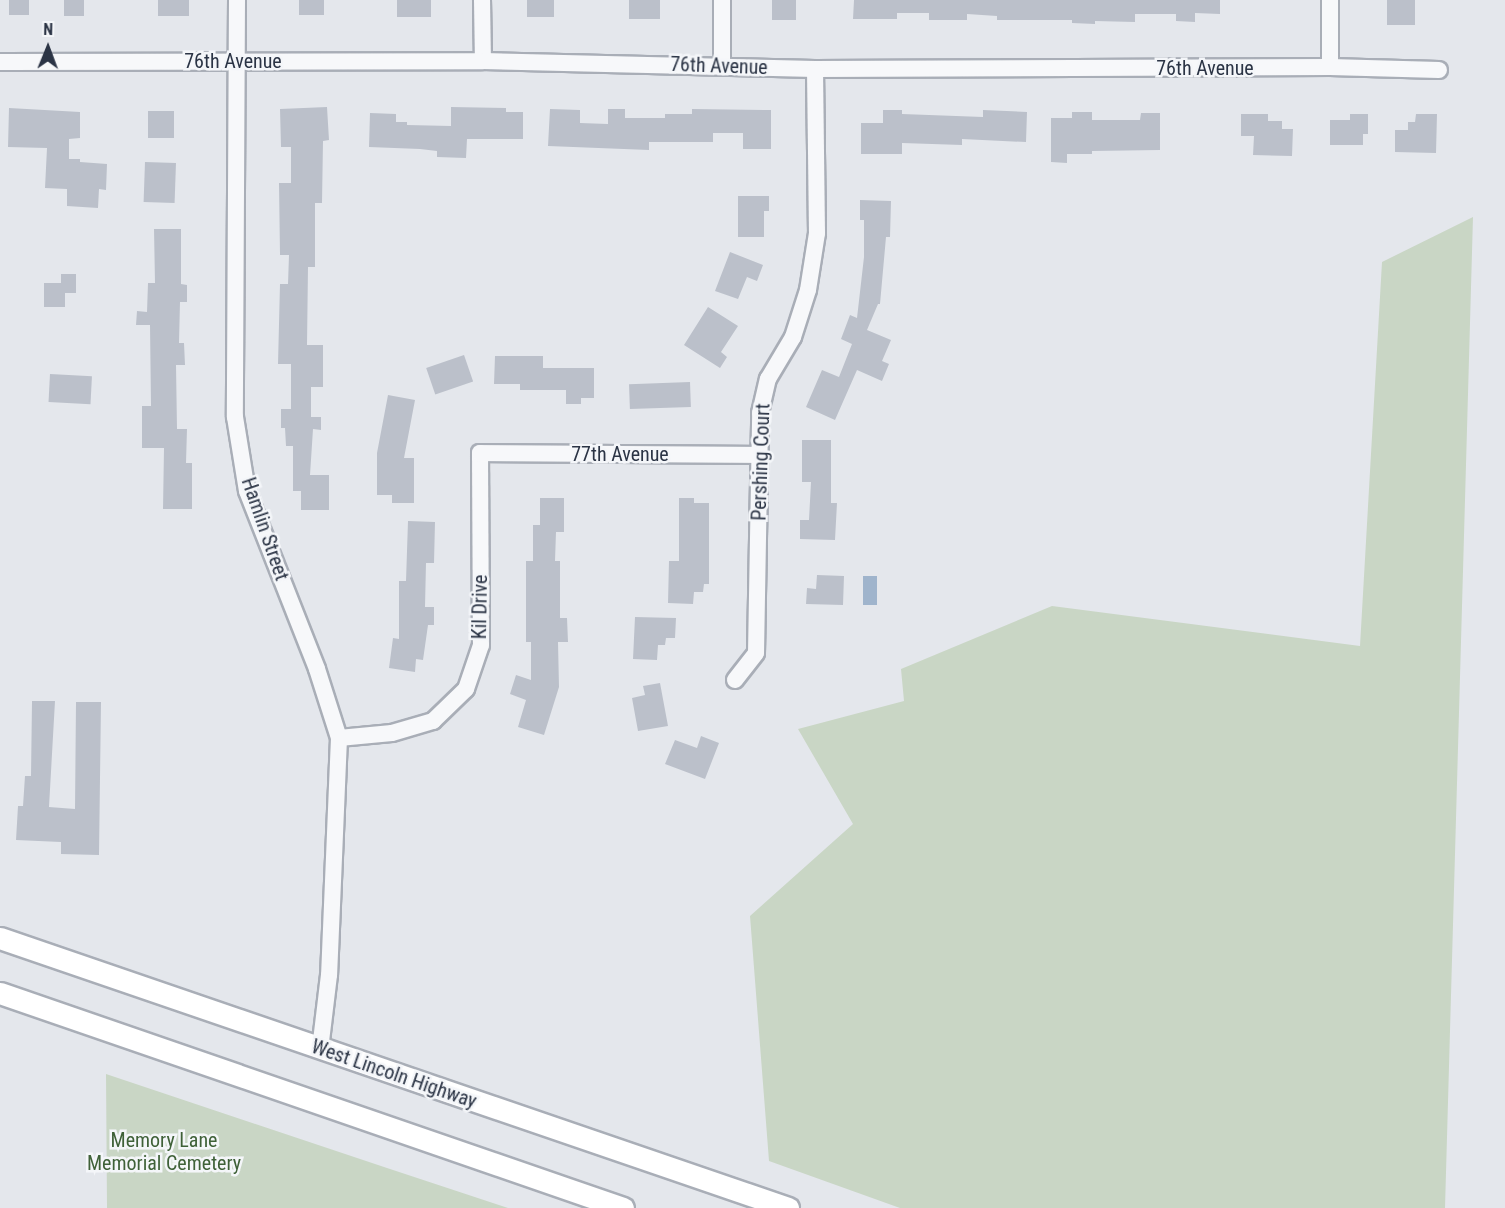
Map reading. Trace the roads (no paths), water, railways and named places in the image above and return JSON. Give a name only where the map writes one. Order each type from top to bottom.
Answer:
[{"type":"main road","name":"West Lincoln Highway","points":[[0,938],[788,1208]]},
{"type":"main road","points":[[0,993],[623,1208]]},
{"type":"street","name":"Hamlin Street","points":[[237,0],[235,417],[247,491],[317,669],[339,738],[329,975],[320,1049]]},
{"type":"street","points":[[482,0],[483,61]]},
{"type":"street","points":[[722,0],[722,65]]},
{"type":"street","points":[[1330,0],[1330,67]]},
{"type":"street","name":"76th Avenue","points":[[0,62],[483,61],[815,69],[1330,67],[1439,70]]},
{"type":"street","name":"Pershing Court","points":[[735,680],[756,653],[760,412],[768,379],[793,337],[808,290],[817,233],[815,69]]},
{"type":"street","name":"Kil Drive","points":[[339,738],[392,733],[433,721],[466,689],[481,645],[480,453]]},
{"type":"street","name":"77th Avenue","points":[[480,453],[760,454]]},
{"type":"water","points":[[863,576],[877,576],[877,605],[863,605]]},
{"type":"park label","name":"Memory Lane Memorial Cemetery","points":[[164,1152]]}]
